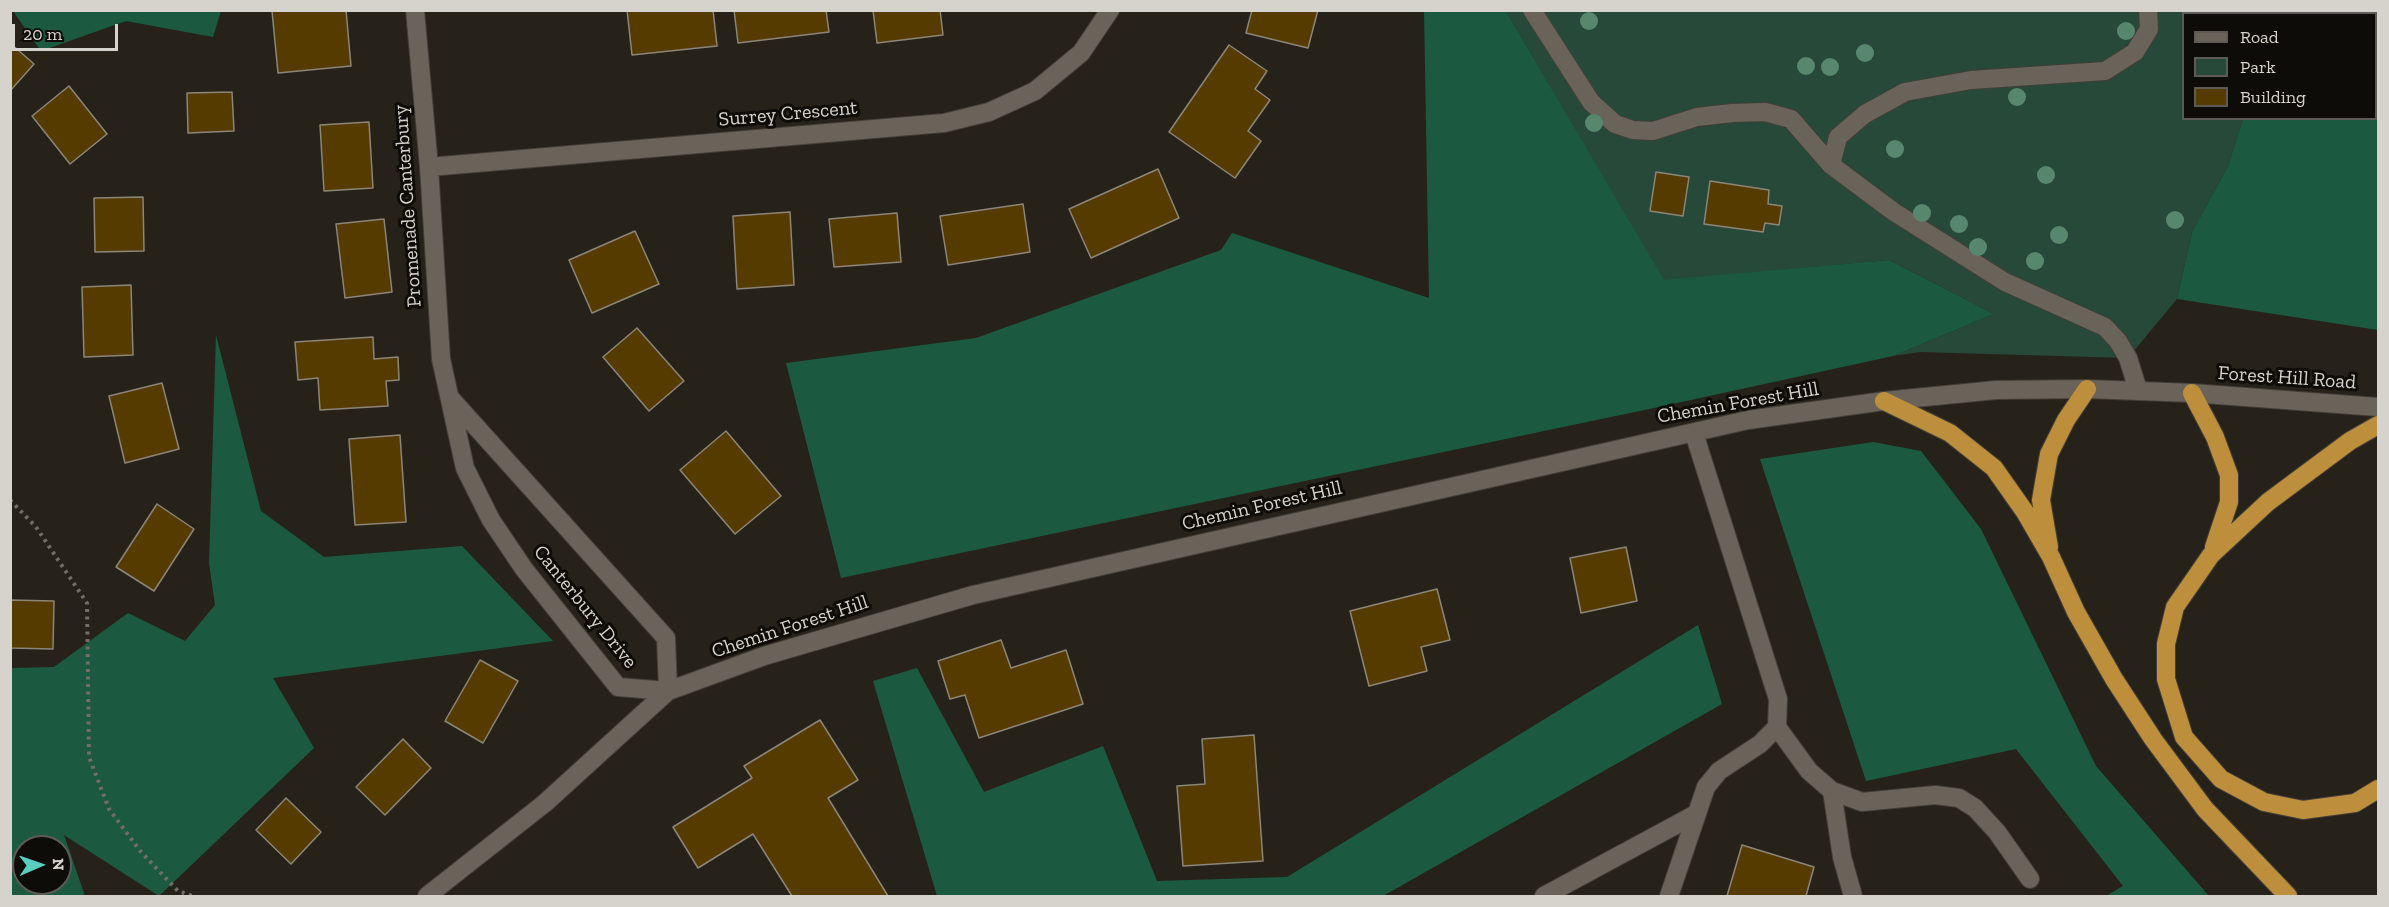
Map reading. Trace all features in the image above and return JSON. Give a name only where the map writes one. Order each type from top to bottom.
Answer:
[{"type":"highway","points":[[2050,557],[2042,500],[2049,454],[2066,420],[2087,389]]},
{"type":"highway","points":[[2192,393],[2215,437],[2229,475],[2229,502],[2211,555]]},
{"type":"highway","points":[[1884,401],[1950,433],[1994,468],[2025,512],[2050,557],[2076,612],[2114,679],[2153,739],[2205,809],[2288,897]]},
{"type":"highway","points":[[2379,424],[2350,441],[2268,502],[2211,555],[2175,607],[2166,644],[2166,679],[2184,737],[2221,779],[2264,802],[2303,810],[2355,803],[2379,789]]},
{"type":"street","name":"Promenade Canterbury","points":[[415,10],[429,167],[441,359],[450,398]]},
{"type":"street","name":"Surrey Crescent","points":[[429,167],[944,123],[989,112],[1035,91],[1081,53],[1110,10]]},
{"type":"street","points":[[1532,10],[1591,102],[1615,124],[1633,130],[1653,131],[1696,117],[1732,113],[1765,112],[1791,119],[1831,165],[1894,212],[2005,282],[2105,327],[2118,341],[2128,358],[2138,390]]},
{"type":"street","points":[[1831,165],[1838,137],[1865,114],[1905,92],[1971,80],[2105,70],[2134,52],[2149,29],[2148,10]]},
{"type":"street","name":"Chemin Forest Hill","points":[[427,897],[545,802],[668,691],[764,656],[973,595],[1748,420],[1884,401],[1996,390],[2087,389],[2192,393]]},
{"type":"street","name":"Forest Hill Road","points":[[2192,393],[2379,407]]},
{"type":"street","name":"Canterbury Drive","points":[[450,398],[666,638],[668,691],[618,687],[524,569],[491,520],[465,468],[450,398]]},
{"type":"street","points":[[1694,432],[1778,699],[1777,727],[1809,771],[1832,791],[1862,802],[1935,795],[1959,798],[1975,808],[1997,832],[2030,879]]},
{"type":"street","points":[[1670,897],[1706,787],[1719,771],[1760,744],[1777,727]]},
{"type":"street","points":[[1832,791],[1842,857],[1853,897]]},
{"type":"street","points":[[1552,894],[1696,814]]},
{"type":"path","points":[[10,500],[36,527],[87,603],[89,757],[109,809],[141,852],[178,891],[193,897]]},
{"type":"green space","points":[[1424,10],[1506,11],[1664,280],[1889,260],[1994,314],[1893,356],[841,578],[786,363],[976,338],[1221,250],[1232,233],[1429,298]]},
{"type":"green space","points":[[2276,10],[2276,12],[2182,12],[2182,120],[2243,120],[2228,166],[2192,232],[2177,299],[2128,358],[1920,352],[1893,356],[1994,314],[1889,260],[1664,281],[1506,11]]},
{"type":"green space","points":[[13,11],[221,11],[213,37],[126,21],[41,51]]},
{"type":"green space","points":[[2378,11],[2378,330],[2177,299],[2192,232],[2228,166],[2243,120],[2377,120],[2377,12],[2276,12]]},
{"type":"green space","points":[[216,335],[261,511],[324,557],[462,546],[553,641],[273,678],[314,748],[159,896],[72,840],[72,835],[12,835],[12,895],[72,895],[72,858],[85,896],[11,896],[11,668],[54,667],[128,613],[185,641],[215,605],[209,563]]},
{"type":"green space","points":[[1873,442],[1921,451],[1981,529],[2096,766],[2209,896],[2106,896],[2123,886],[2016,749],[1866,781],[1760,459]]},
{"type":"green space","points":[[1698,625],[1722,704],[1383,896],[937,896],[873,681],[917,668],[984,792],[1103,746],[1157,881],[1287,877]]},
{"type":"building","points":[[346,10],[351,66],[278,73],[272,11]]},
{"type":"building","points":[[627,10],[713,10],[717,46],[632,55]]},
{"type":"building","points":[[734,10],[826,10],[829,32],[738,43]]},
{"type":"building","points":[[873,10],[940,10],[943,35],[877,43]]},
{"type":"building","points":[[1252,10],[1318,10],[1308,48],[1246,33]]},
{"type":"building","points":[[10,43],[34,64],[10,91]]},
{"type":"building","points":[[1229,45],[1267,71],[1255,89],[1270,100],[1248,131],[1261,141],[1235,178],[1169,132]]},
{"type":"building","points":[[69,86],[107,134],[70,164],[32,116]]},
{"type":"building","points":[[232,92],[234,131],[188,133],[187,93]]},
{"type":"building","points":[[369,122],[373,188],[324,191],[320,125]]},
{"type":"building","points":[[1158,169],[1179,218],[1091,258],[1069,209]]},
{"type":"building","points":[[1656,172],[1689,177],[1683,216],[1650,211]]},
{"type":"building","points":[[1710,181],[1769,190],[1768,204],[1782,206],[1779,225],[1765,223],[1763,232],[1704,224]]},
{"type":"building","points":[[143,197],[144,251],[95,252],[94,198]]},
{"type":"building","points":[[1023,204],[1030,252],[948,265],[940,216]]},
{"type":"building","points":[[790,212],[794,285],[737,289],[733,216]]},
{"type":"building","points":[[897,213],[901,262],[834,267],[829,219]]},
{"type":"building","points":[[384,219],[392,292],[345,298],[336,224]]},
{"type":"building","points":[[635,231],[659,284],[592,313],[569,260]]},
{"type":"building","points":[[131,285],[133,355],[84,357],[82,287]]},
{"type":"building","points":[[637,328],[684,381],[649,411],[603,357]]},
{"type":"building","points":[[373,337],[374,359],[398,357],[399,380],[386,381],[388,406],[320,410],[318,378],[298,380],[295,342]]},
{"type":"building","points":[[162,383],[179,449],[125,463],[109,396]]},
{"type":"building","points":[[726,431],[781,496],[735,534],[680,470]]},
{"type":"building","points":[[400,435],[406,522],[355,525],[349,439]]},
{"type":"building","points":[[157,504],[194,529],[154,591],[116,567]]},
{"type":"building","points":[[1626,547],[1637,601],[1581,613],[1570,558]]},
{"type":"building","points":[[1437,589],[1450,640],[1421,647],[1427,671],[1369,686],[1350,611]]},
{"type":"building","points":[[10,600],[54,601],[53,649],[10,648]]},
{"type":"building","points":[[1001,640],[1011,668],[1066,650],[1083,704],[979,738],[965,695],[950,699],[938,661]]},
{"type":"building","points":[[480,660],[518,681],[483,743],[445,721]]},
{"type":"building","points":[[820,720],[858,780],[828,798],[888,896],[792,896],[753,834],[698,868],[673,827],[752,778],[744,766]]},
{"type":"building","points":[[1254,735],[1263,861],[1183,866],[1177,786],[1205,784],[1202,739]]},
{"type":"building","points":[[403,739],[431,768],[385,815],[356,787]]},
{"type":"building","points":[[286,798],[321,832],[291,864],[256,830]]},
{"type":"building","points":[[1742,845],[1814,867],[1806,896],[1727,896]]}]
